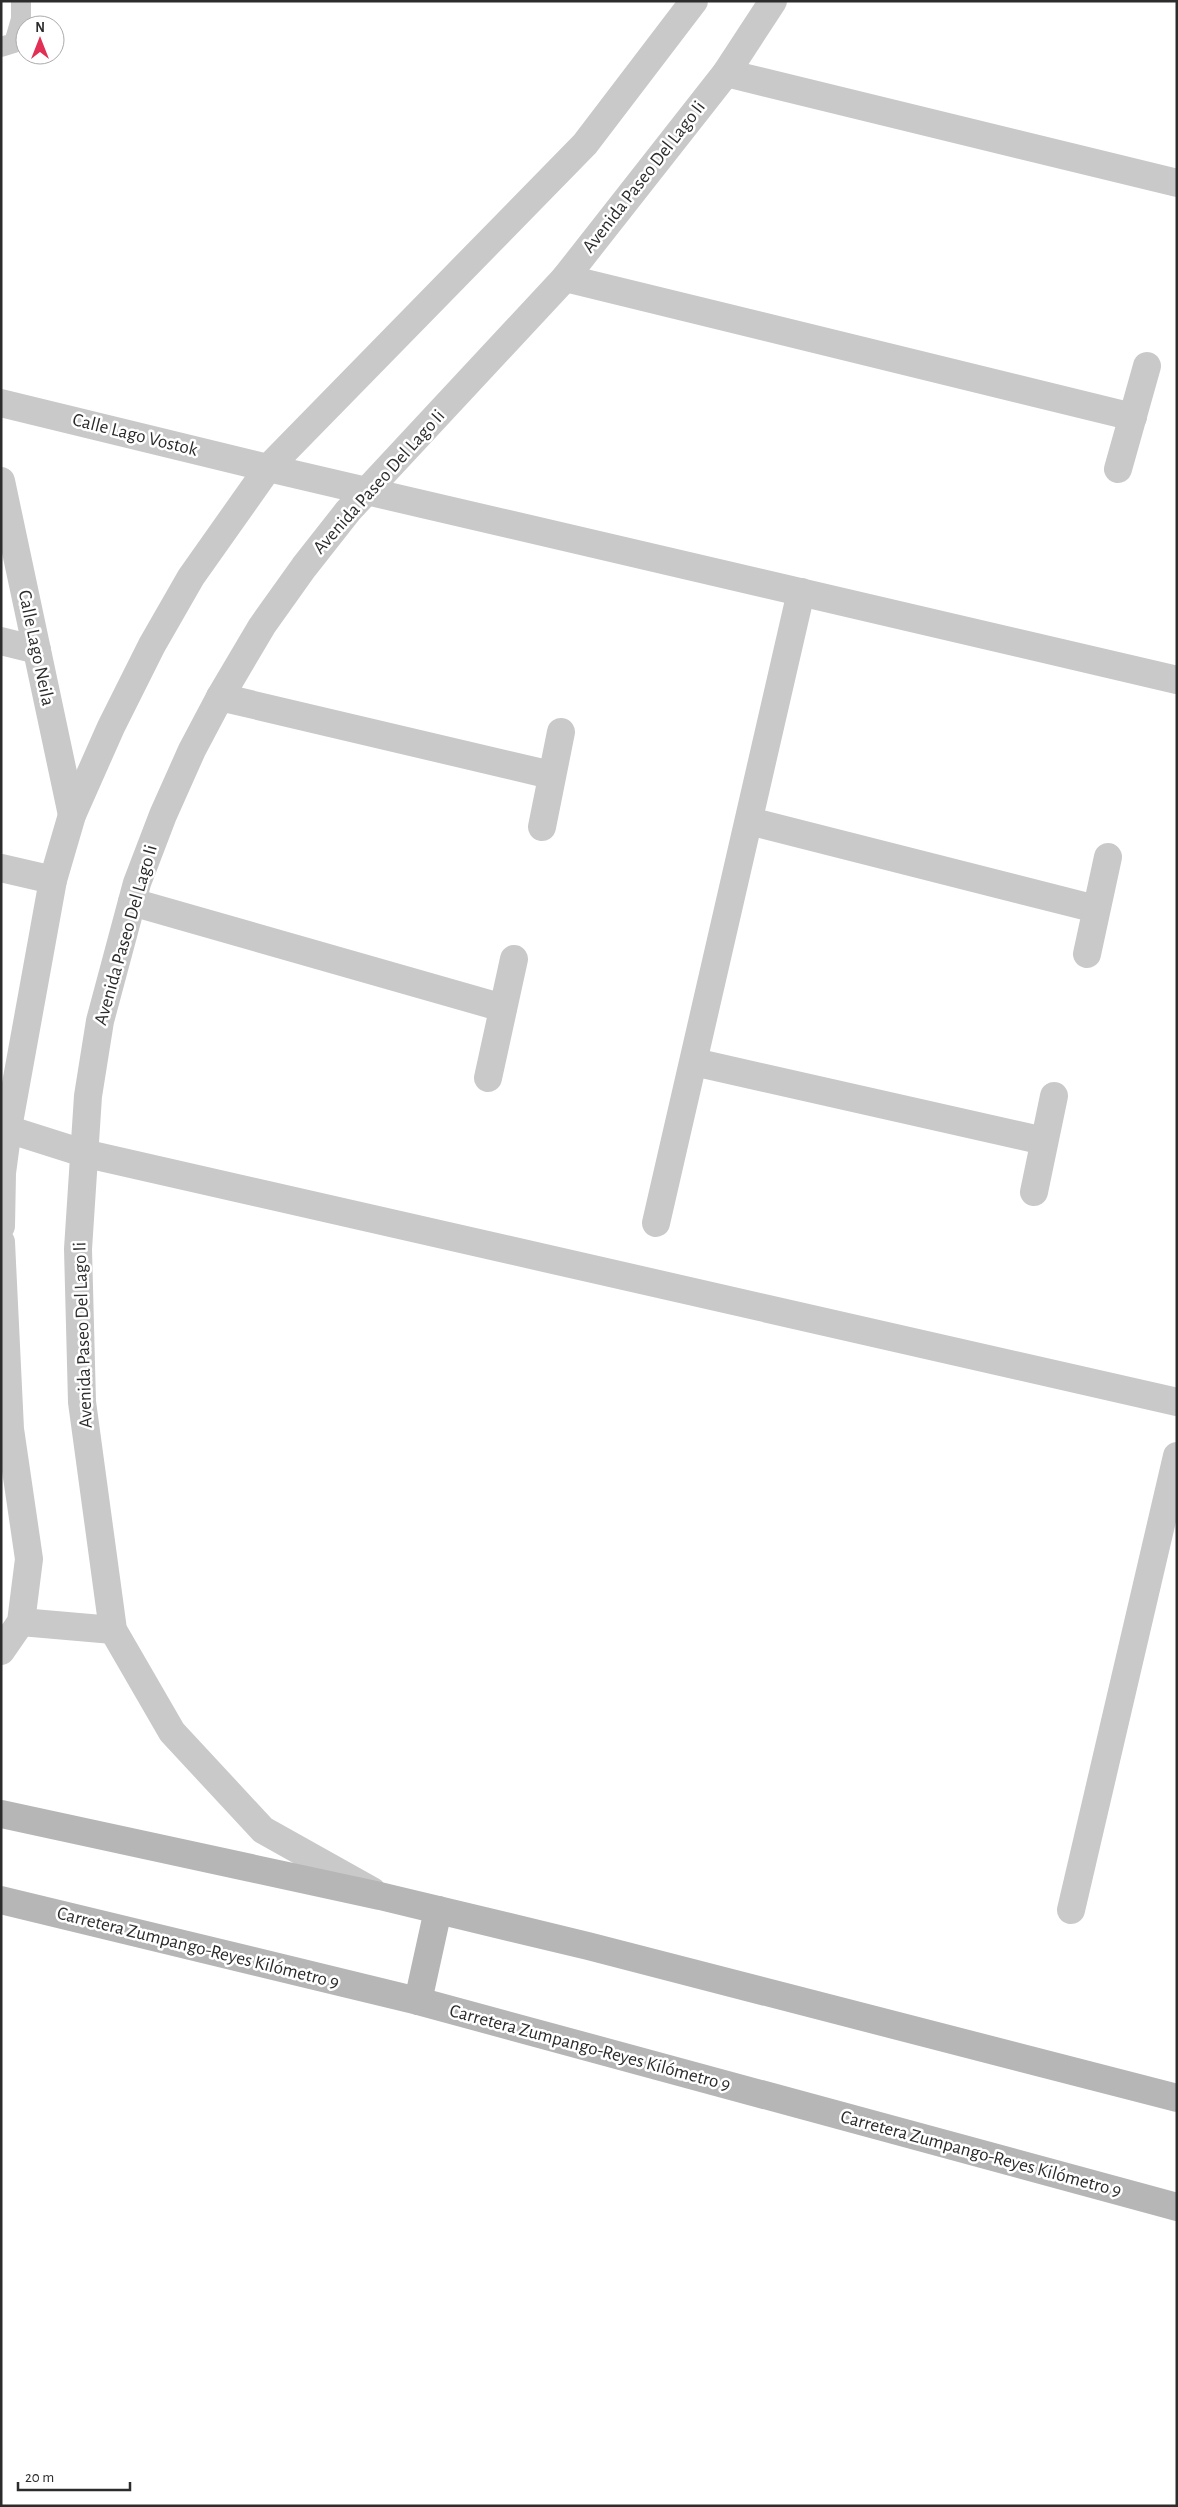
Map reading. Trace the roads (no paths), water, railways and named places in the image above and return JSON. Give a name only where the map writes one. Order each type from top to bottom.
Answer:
[{"type":"main road","points":[[1,1814],[380,1896],[588,1946],[1177,2098]]},
{"type":"main road","name":"Carretera Zumpango-Reyes Kilómetro 9","points":[[1,1900],[418,2001],[1177,2207]]},
{"type":"main road","points":[[418,2001],[438,1910]]},
{"type":"street","points":[[1,1226],[4,1128],[53,880],[72,815],[111,727],[157,637],[191,577],[268,468],[585,144],[694,1]]},
{"type":"street","name":"Avenida Paseo Del Lago Ii","points":[[380,1896],[263,1830],[172,1732],[113,1630],[82,1402],[78,1249],[88,1096],[100,1021],[132,902],[163,815],[192,750],[220,696],[262,626],[304,567],[348,511],[565,278],[726,73],[773,1]]},
{"type":"street","points":[[726,73],[1177,183]]},
{"type":"street","points":[[565,278],[1133,417]]},
{"type":"street","points":[[1118,469],[1147,366]]},
{"type":"street","name":"Calle Lago Vostok","points":[[1,403],[268,468],[1177,680]]},
{"type":"street","name":"Calle Lago Neila","points":[[1,481],[72,815]]},
{"type":"street","points":[[656,1223],[801,592]]},
{"type":"street","points":[[1,640],[37,650]]},
{"type":"street","points":[[220,696],[551,775]]},
{"type":"street","points":[[542,827],[561,732]]},
{"type":"street","points":[[749,821],[1096,909]]},
{"type":"street","points":[[1087,954],[1108,857]]},
{"type":"street","points":[[1,868],[53,880]]},
{"type":"street","points":[[132,902],[504,1008]]},
{"type":"street","points":[[488,1078],[514,959]]},
{"type":"street","points":[[694,1062],[1044,1141]]},
{"type":"street","points":[[1034,1192],[1054,1096]]},
{"type":"street","points":[[4,1128],[83,1153],[1177,1402]]},
{"type":"street","points":[[1,1242],[10,1429],[29,1560],[21,1622],[1,1651]]},
{"type":"street","points":[[1071,1910],[1177,1456]]},
{"type":"street","points":[[21,1622],[113,1630]]},
{"type":"lane","points":[[1,46],[14,42],[21,19],[21,1]]}]
